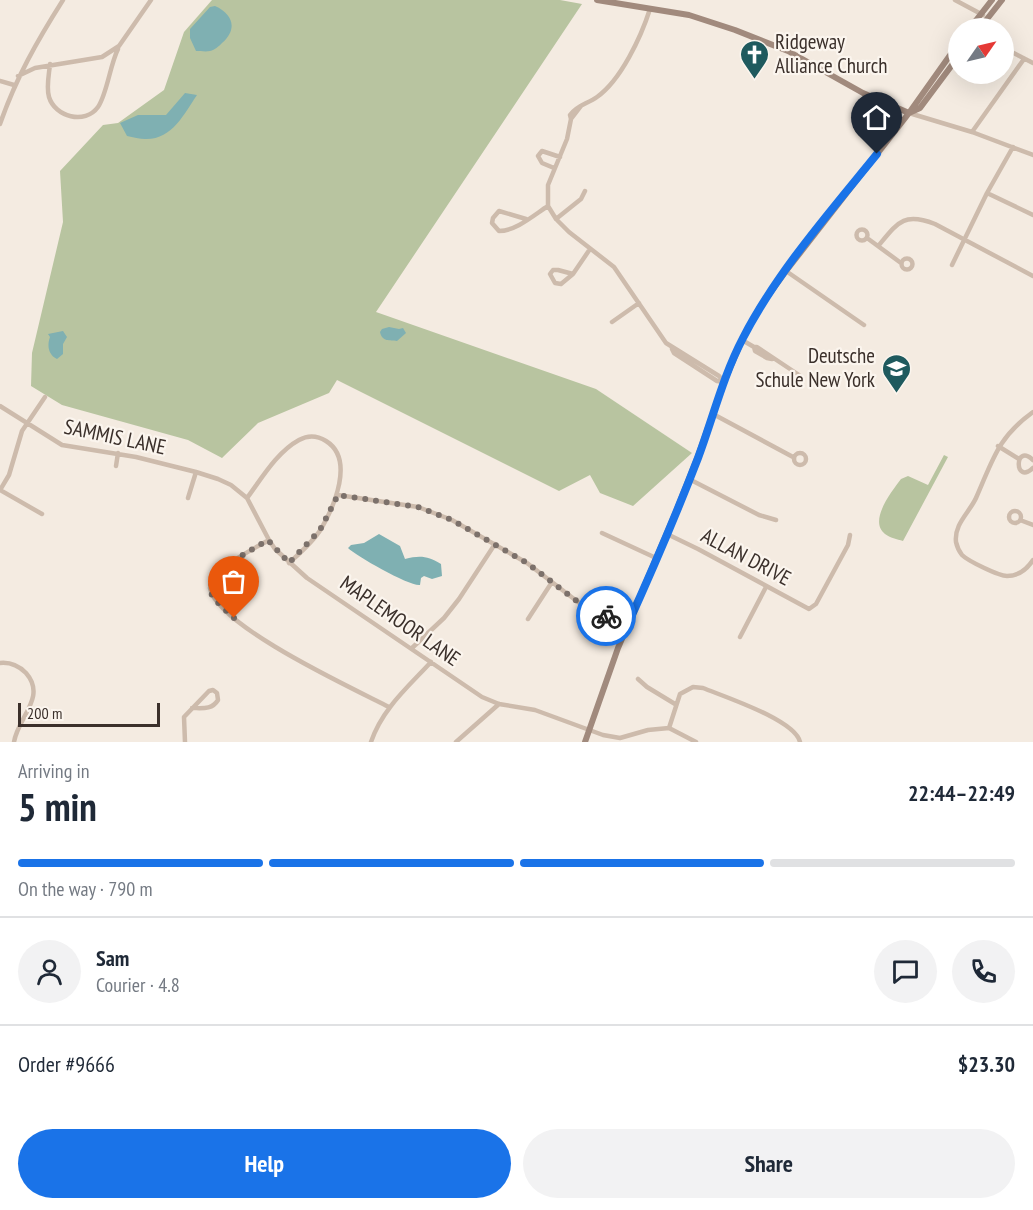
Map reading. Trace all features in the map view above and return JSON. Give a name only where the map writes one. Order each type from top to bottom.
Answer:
[{"type":"main road","points":[[597,0],[690,15],[769,43],[788,51],[863,93],[909,113],[920,108],[948,70]]},
{"type":"main road","points":[[978,18],[992,0]]},
{"type":"main road","points":[[988,18],[1002,0]]},
{"type":"main road","points":[[585,742],[627,626],[667,534],[742,340],[760,307],[786,270],[909,113],[948,58]]},
{"type":"street","points":[[0,124],[18,76],[63,0]]},
{"type":"street","points":[[50,64],[49,98],[63,114],[78,117],[88,114],[99,106],[119,46],[151,0]]},
{"type":"street","points":[[955,0],[988,18]]},
{"type":"street","points":[[650,9],[632,54],[607,87],[597,97],[581,106],[571,119],[567,139],[548,185],[548,206],[556,219],[569,232],[614,267],[674,353],[717,381],[724,382]]},
{"type":"street","points":[[18,76],[50,64],[102,57],[119,46]]},
{"type":"street","points":[[1014,54],[1033,63]]},
{"type":"street","points":[[102,57],[111,66]]},
{"type":"street","points":[[972,132],[1024,59]]},
{"type":"street","points":[[0,81],[14,85]]},
{"type":"street","points":[[909,113],[972,132],[1033,155]]},
{"type":"street","points":[[952,265],[987,193],[1013,147]]},
{"type":"street","points":[[554,168],[542,162],[538,156],[542,151],[546,151],[560,157]]},
{"type":"street","points":[[556,219],[580,199],[585,191]]},
{"type":"street","points":[[987,193],[1033,215]]},
{"type":"street","points":[[526,219],[499,211],[492,223],[499,231],[506,231],[548,206]]},
{"type":"street","points":[[879,245],[892,229],[915,218],[935,224],[1033,276]]},
{"type":"street","points":[[867,238],[901,263]]},
{"type":"street","points":[[573,274],[553,270],[550,274],[555,283],[561,285],[573,274],[590,249]]},
{"type":"street","points":[[786,270],[864,325]]},
{"type":"street","points":[[612,322],[639,303]]},
{"type":"street","points":[[742,340],[754,347],[754,351],[799,375]]},
{"type":"street","points":[[42,514],[0,490],[9,475],[18,440],[26,423],[45,397]]},
{"type":"street","name":"SAMMIS LANE","points":[[0,406],[63,445],[118,453],[218,478],[231,485]]},
{"type":"street","points":[[1033,412],[1018,423],[998,446],[976,497],[956,531],[957,547],[964,557],[1004,576],[1017,574],[1028,568],[1033,560]]},
{"type":"street","points":[[712,414],[793,457]]},
{"type":"street","points":[[247,498],[276,460],[291,446],[308,437],[328,442],[337,454],[340,465],[338,495],[320,530],[289,563]]},
{"type":"street","points":[[998,446],[1019,459]]},
{"type":"street","points":[[116,466],[118,453]]},
{"type":"street","points":[[1019,459],[1026,456],[1033,460]]},
{"type":"street","points":[[1019,459],[1018,464],[1021,471],[1029,471],[1033,468]]},
{"type":"street","points":[[188,498],[196,472]]},
{"type":"street","points":[[689,479],[759,515],[776,520]]},
{"type":"street","name":"MAPLEMOOR LANE","points":[[231,485],[247,498],[268,540],[289,563],[307,578],[473,692],[499,704],[535,710],[590,731],[620,738],[648,730],[669,728]]},
{"type":"street","points":[[338,495],[418,507],[452,520],[527,563],[578,602],[627,626]]},
{"type":"street","points":[[1020,520],[1033,525]]},
{"type":"street","points":[[602,533],[656,558]]},
{"type":"street","name":"ALLAN DRIVE","points":[[667,534],[809,609],[816,604],[848,545],[850,535]]},
{"type":"street","points":[[268,540],[235,560],[213,579],[210,588],[215,599],[234,618],[296,659],[389,707]]},
{"type":"street","points":[[412,648],[454,606],[495,544]]},
{"type":"street","points":[[528,619],[552,582]]},
{"type":"street","points":[[740,637],[766,587]]},
{"type":"street","points":[[371,742],[376,726],[389,707],[431,662]]},
{"type":"street","points":[[0,663],[17,666],[26,673],[33,685],[34,699],[17,730],[14,742]]},
{"type":"street","points":[[638,679],[675,704]]},
{"type":"street","points":[[696,742],[669,728],[680,694],[693,687],[703,688],[777,719],[789,726],[800,742]]},
{"type":"street","points":[[186,742],[184,717],[192,708],[202,698],[213,690],[219,696],[217,702],[212,706],[192,708]]},
{"type":"street","points":[[456,742],[499,704]]},
{"type":"street","points":[[628,736],[628,742]]},
{"type":"green space","points":[[212,0],[560,0],[582,4],[376,312],[596,389],[692,453],[633,506],[600,493],[590,475],[559,491],[337,380],[329,393],[258,423],[222,458],[188,440],[62,405],[31,386],[32,353],[63,222],[60,171],[103,125],[118,123],[164,90],[184,32]]},
{"type":"green space","points":[[944,455],[948,457],[903,541],[885,534],[880,528],[880,514],[897,484],[908,476],[928,485]]},
{"type":"water","points":[[215,6],[226,13],[229,18],[232,27],[230,32],[214,50],[196,51],[190,38],[190,29],[210,7]]},
{"type":"water","points":[[185,93],[197,95],[182,118],[170,131],[154,138],[143,139],[127,136],[120,123],[138,115],[166,115]]},
{"type":"water","points":[[389,327],[403,328],[406,333],[397,341],[387,340],[380,332]]},
{"type":"water","points":[[63,331],[67,337],[63,344],[63,354],[57,359],[50,352],[48,334]]},
{"type":"water","points":[[379,534],[400,546],[405,559],[424,557],[441,564],[442,576],[432,579],[424,576],[421,578],[420,585],[415,584],[384,570],[348,548],[351,545],[364,543]]},
{"type":"way so far","points":[[234,618],[211,593],[213,579],[235,560],[268,540],[289,563],[320,530],[338,495],[418,507],[452,520],[527,563],[578,602],[606,616]]},
{"type":"place","name":"Ridgeway Alliance Church","points":[[754,80]]},
{"type":"place","name":"Deutsche Schule New York","points":[[896,394]]},
{"type":"route","points":[[606,616],[627,626],[698,456],[731,363],[760,307],[786,270],[877,154]]}]
